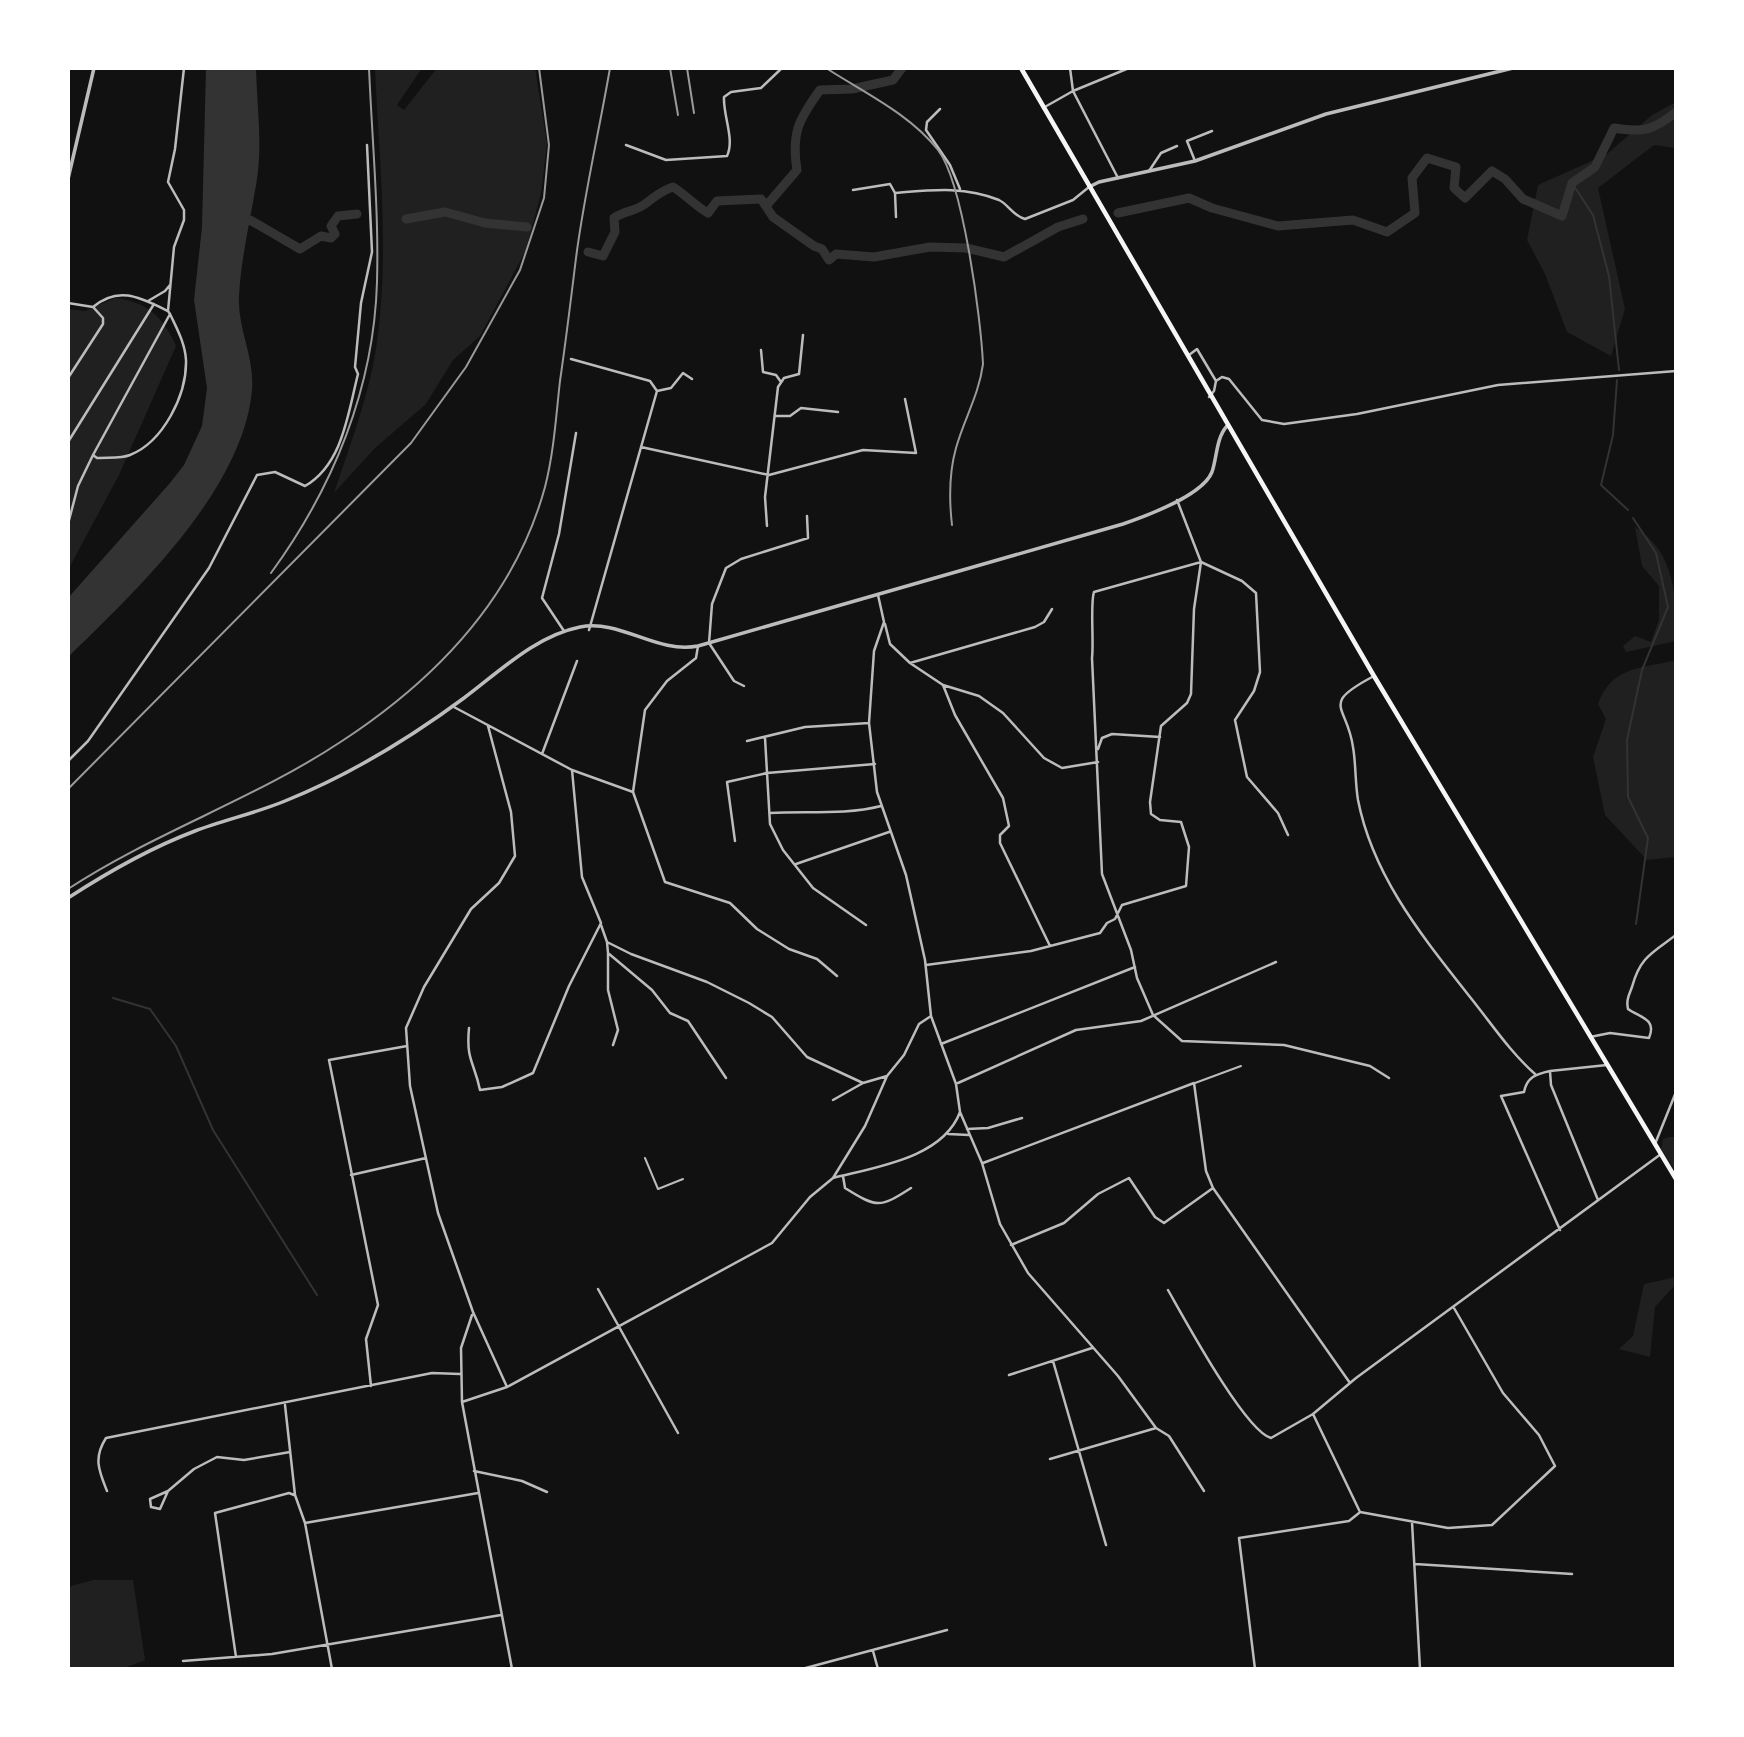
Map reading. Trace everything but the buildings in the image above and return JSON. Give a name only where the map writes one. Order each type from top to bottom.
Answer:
[{"type":"main road","points":[[1021,68],[1209,397],[1676,1179]]},
{"type":"street","points":[[68,178],[94,68]]},
{"type":"street","points":[[68,524],[78,486],[169,312],[174,247],[184,220],[184,210],[168,182],[175,149],[184,68]]},
{"type":"street","points":[[626,145],[666,160],[727,156],[731,144],[723,112],[724,97],[731,92],[761,88],[782,68]]},
{"type":"street","points":[[1070,68],[1073,91],[1118,178]]},
{"type":"street","points":[[1043,108],[1073,91],[1129,68]]},
{"type":"street","points":[[895,193],[960,189],[1002,202],[1018,217],[1025,219],[1073,200],[1089,187],[1118,178],[1195,161],[1325,114],[1513,68]]},
{"type":"street","points":[[940,109],[928,122],[926,130],[950,164],[960,189]]},
{"type":"street","points":[[1195,161],[1187,141],[1212,131]]},
{"type":"street","points":[[68,761],[88,741],[209,568],[257,475],[275,472],[305,486],[318,479],[332,462],[358,374],[355,367],[359,325],[372,252],[366,145]]},
{"type":"street","points":[[1149,171],[1161,153],[1177,146]]},
{"type":"street","points":[[853,190],[890,184],[895,193],[896,216]]},
{"type":"street","points":[[147,301],[165,291],[172,282]]},
{"type":"street","points":[[93,307],[105,297],[126,293],[169,312],[183,341],[186,362],[177,401],[168,422],[129,456],[97,458],[93,455]]},
{"type":"street","points":[[68,319],[68,304],[93,307],[103,318],[103,324],[68,378]]},
{"type":"street","points":[[68,442],[154,304]]},
{"type":"street","points":[[767,526],[764,512],[778,387],[784,378],[799,374],[803,335]]},
{"type":"street","points":[[1186,356],[1197,349],[1216,381],[1214,391],[1209,397]]},
{"type":"street","points":[[761,350],[763,372],[776,375],[781,382]]},
{"type":"street","points":[[571,359],[650,381],[657,391]]},
{"type":"street","points":[[1216,381],[1222,377],[1229,379],[1262,420],[1284,424],[1381,410],[1497,385],[1676,371]]},
{"type":"street","points":[[657,391],[671,388],[683,373],[692,379]]},
{"type":"street","points":[[590,628],[657,391]]},
{"type":"street","points":[[641,447],[769,475],[863,450],[916,453],[905,400]]},
{"type":"street","points":[[775,416],[790,416],[801,408],[838,412]]},
{"type":"street","points":[[68,898],[165,843],[285,801],[332,779],[452,706],[514,660],[564,631],[602,626],[670,648],[698,646],[1123,524],[1177,500],[1207,481],[1227,426]]},
{"type":"street","points":[[564,631],[542,598],[559,534],[576,433]]},
{"type":"street","points":[[925,965],[1050,946],[1100,933],[1107,923],[1115,919],[1122,905],[1186,886],[1188,836],[1181,822],[1160,820],[1152,814],[1150,802],[1161,726],[1187,703],[1191,694],[1194,609],[1201,562],[1177,500]]},
{"type":"street","points":[[744,686],[734,681],[709,643],[712,604],[726,568],[741,559],[808,538],[807,516]]},
{"type":"street","points":[[1288,835],[1278,813],[1247,777],[1235,720],[1254,691],[1260,672],[1255,593],[1242,581],[1201,562],[1094,592],[1091,600],[1095,627],[1092,658],[1102,874],[1153,1015],[1182,1041],[1284,1045],[1370,1066],[1389,1078]]},
{"type":"street","points":[[878,595],[890,644],[910,663],[943,685],[979,696],[1003,713],[1044,758],[1062,768],[1098,762]]},
{"type":"street","points":[[910,663],[1035,627],[1044,622],[1052,608]]},
{"type":"street","points":[[884,622],[874,651],[869,723],[881,806],[906,875],[925,965],[931,1016],[956,1084],[960,1112],[982,1163],[1000,1224],[1028,1273],[1118,1376],[1156,1428],[1169,1436],[1204,1491]]},
{"type":"street","points":[[698,646],[696,658],[667,681],[646,710],[633,792],[666,882],[730,902],[757,929],[789,949],[817,959],[837,976]]},
{"type":"street","points":[[542,754],[577,661]]},
{"type":"street","points":[[1374,676],[1347,691],[1341,701],[1341,716],[1353,743],[1359,800],[1367,830],[1394,896],[1524,1065],[1535,1074]]},
{"type":"street","points":[[943,685],[955,715],[1003,798],[1010,817],[1009,826],[1000,835],[1002,851],[1050,946]]},
{"type":"street","points":[[452,706],[572,769],[633,792]]},
{"type":"street","points":[[747,741],[805,727],[869,723]]},
{"type":"street","points":[[488,726],[511,812],[515,856],[499,883],[471,909],[424,987],[406,1028],[405,1046],[410,1086],[438,1213],[473,1312],[508,1387]]},
{"type":"street","points":[[1097,751],[1102,738],[1112,734],[1160,737]]},
{"type":"street","points":[[765,738],[769,813],[783,850],[813,888],[866,925]]},
{"type":"street","points":[[735,841],[727,782],[767,773],[875,764]]},
{"type":"street","points":[[572,769],[582,877],[607,942],[608,990],[618,1030],[613,1045]]},
{"type":"street","points":[[769,813],[832,810],[851,813],[881,806]]},
{"type":"street","points":[[795,865],[889,832]]},
{"type":"street","points":[[469,1028],[466,1055],[477,1073],[480,1090],[502,1087],[533,1073],[569,986],[601,923]]},
{"type":"street","points":[[1590,1037],[1610,1033],[1649,1038],[1651,1023],[1648,1018],[1628,1009],[1627,1002],[1637,967],[1646,956],[1676,935]]},
{"type":"street","points":[[607,942],[631,954],[707,982],[748,1003],[772,1017],[807,1057],[863,1083]]},
{"type":"street","points":[[608,953],[652,990],[670,1013],[688,1021],[726,1078]]},
{"type":"street","points":[[956,1084],[1076,1030],[1116,1027],[1153,1015],[1276,962]]},
{"type":"street","points":[[941,1044],[1135,967]]},
{"type":"street","points":[[462,1402],[508,1387],[772,1243],[810,1197],[833,1178],[865,1126],[887,1076],[904,1055],[919,1024],[931,1016]]},
{"type":"street","points":[[372,1386],[366,1339],[378,1305],[329,1060],[405,1046]]},
{"type":"street","points":[[1560,1230],[1501,1096],[1524,1092],[1528,1080],[1535,1074],[1607,1065]]},
{"type":"street","points":[[1550,1071],[1551,1085],[1598,1200]]},
{"type":"street","points":[[833,1100],[863,1083],[887,1076]]},
{"type":"street","points":[[982,1163],[1194,1083],[1206,1171],[1213,1188],[1350,1383]]},
{"type":"street","points":[[1655,1144],[1676,1092]]},
{"type":"street","points":[[833,1178],[888,1164],[937,1144],[956,1125],[960,1112]]},
{"type":"street","points":[[967,1129],[988,1128],[1022,1118]]},
{"type":"street","points":[[947,1134],[969,1135]]},
{"type":"street","points":[[1168,1290],[1221,1379],[1259,1434],[1271,1438],[1313,1414],[1350,1383],[1661,1154]]},
{"type":"street","points":[[351,1175],[426,1158]]},
{"type":"street","points":[[843,1176],[845,1188],[871,1204],[886,1204],[911,1188]]},
{"type":"street","points":[[1010,1245],[1064,1223],[1098,1194],[1129,1178],[1155,1217],[1164,1223],[1213,1188]]},
{"type":"street","points":[[598,1289],[617,1328],[678,1433]]},
{"type":"street","points":[[1313,1414],[1360,1512],[1448,1528],[1492,1525],[1555,1466],[1539,1436],[1503,1393],[1454,1308]]},
{"type":"street","points":[[473,1312],[461,1349],[462,1402],[512,1669]]},
{"type":"street","points":[[1009,1375],[1092,1348]]},
{"type":"street","points":[[1053,1361],[1106,1545]]},
{"type":"street","points":[[107,1491],[97,1465],[99,1449],[106,1438],[285,1405],[432,1373],[460,1374]]},
{"type":"street","points":[[285,1405],[295,1495],[305,1523],[332,1669]]},
{"type":"street","points":[[1050,1459],[1156,1428]]},
{"type":"street","points":[[168,1491],[159,1509],[151,1507],[150,1499],[168,1491],[194,1469],[217,1457],[244,1461],[290,1452]]},
{"type":"street","points":[[474,1471],[522,1481],[547,1492]]},
{"type":"street","points":[[236,1657],[215,1513],[289,1493],[294,1488]]},
{"type":"street","points":[[289,1493],[295,1495]]},
{"type":"street","points":[[305,1523],[478,1493]]},
{"type":"street","points":[[1255,1669],[1239,1538],[1349,1521],[1360,1512]]},
{"type":"street","points":[[1412,1522],[1420,1669]]},
{"type":"street","points":[[1415,1564],[1572,1574]]},
{"type":"street","points":[[183,1661],[328,1645],[501,1615]]},
{"type":"street","points":[[802,1669],[947,1630]]},
{"type":"street","points":[[873,1651],[878,1669]]},
{"type":"lane","points":[[1194,1083],[1241,1066]]},
{"type":"lane","points":[[645,1158],[658,1189],[683,1179]]},
{"type":"shaded area","points":[[206,68],[256,68],[258,171],[239,296],[252,378],[244,427],[229,464],[208,501],[182,536],[125,601],[68,657],[68,598],[170,483],[184,465],[202,426],[207,388],[194,300],[202,227]]},
{"type":"shaded area","points":[[375,68],[422,68],[397,105],[404,110],[437,68],[535,68],[547,144],[541,193],[526,250],[480,336],[453,360],[426,404],[375,448],[334,493],[360,415],[378,334],[383,268]]},
{"type":"shaded area","points":[[1676,102],[1676,148],[1654,145],[1598,188],[1625,309],[1611,356],[1567,332],[1545,274],[1527,240],[1538,185],[1607,154],[1652,115]]},
{"type":"shaded area","points":[[115,298],[136,303],[153,312],[176,346],[119,475],[68,570],[68,309],[85,311]]},
{"type":"shaded area","points":[[1635,527],[1649,538],[1666,563],[1674,592],[1676,641],[1626,652],[1623,646],[1635,636],[1651,642],[1659,620],[1659,586],[1642,566]]},
{"type":"shaded area","points":[[1676,660],[1676,857],[1647,860],[1605,815],[1593,757],[1606,719],[1598,704],[1611,682],[1619,676],[1639,668]]},
{"type":"shaded area","points":[[1676,1137],[1676,1172],[1661,1149],[1663,1139]]},
{"type":"shaded area","points":[[1676,1277],[1676,1284],[1655,1307],[1650,1357],[1619,1349],[1633,1336],[1644,1284]]},
{"type":"shaded area","points":[[93,1580],[133,1580],[145,1660],[122,1669],[68,1669],[68,1587]]},
{"type":"waterway","points":[[766,206],[797,170],[795,146],[798,127],[820,90],[852,89],[893,80],[902,68]]},
{"type":"waterway","points":[[1118,213],[1189,198],[1212,208],[1278,226],[1353,220],[1387,232],[1415,213],[1412,178],[1427,158],[1456,167],[1454,188],[1465,198],[1492,171],[1505,179],[1523,199],[1562,216],[1572,183],[1595,167],[1614,128],[1648,129],[1676,112]]},
{"type":"waterway","points":[[1572,183],[1593,215],[1609,276],[1619,370]]},
{"type":"waterway","points":[[588,252],[603,256],[615,232],[614,218],[673,187],[708,213],[717,201],[761,199],[773,217],[822,249],[829,260],[836,254],[874,257],[930,247],[966,248],[1004,257],[1058,227],[1083,219]]},
{"type":"waterway","points":[[406,219],[445,212],[485,223],[527,227]]},
{"type":"waterway","points":[[242,223],[250,220],[300,249],[321,236],[331,238],[335,234],[331,226],[338,216],[357,214]]},
{"type":"waterway","points":[[1617,380],[1613,435],[1601,485],[1628,510]]},
{"type":"waterway","points":[[1633,518],[1656,553],[1668,607],[1642,670],[1627,740],[1628,797],[1648,838],[1636,924]]},
{"type":"waterway","points":[[113,998],[150,1009],[176,1046],[213,1130],[317,1295]]},
{"type":"railway","points":[[271,573],[313,507],[331,472],[346,435],[368,360],[377,282],[369,68]]},
{"type":"railway","points":[[68,789],[411,443],[466,367],[520,270],[544,198],[549,145],[539,68]]},
{"type":"railway","points":[[68,889],[135,850],[275,781],[342,741],[409,691],[439,663],[492,600],[514,565],[531,527],[548,474],[579,234],[610,68]]},
{"type":"railway","points":[[670,68],[678,115]]},
{"type":"railway","points":[[687,68],[694,113]]},
{"type":"railway","points":[[826,68],[885,104],[927,137],[947,167],[963,220],[979,316],[983,364],[952,467],[952,525]]}]
